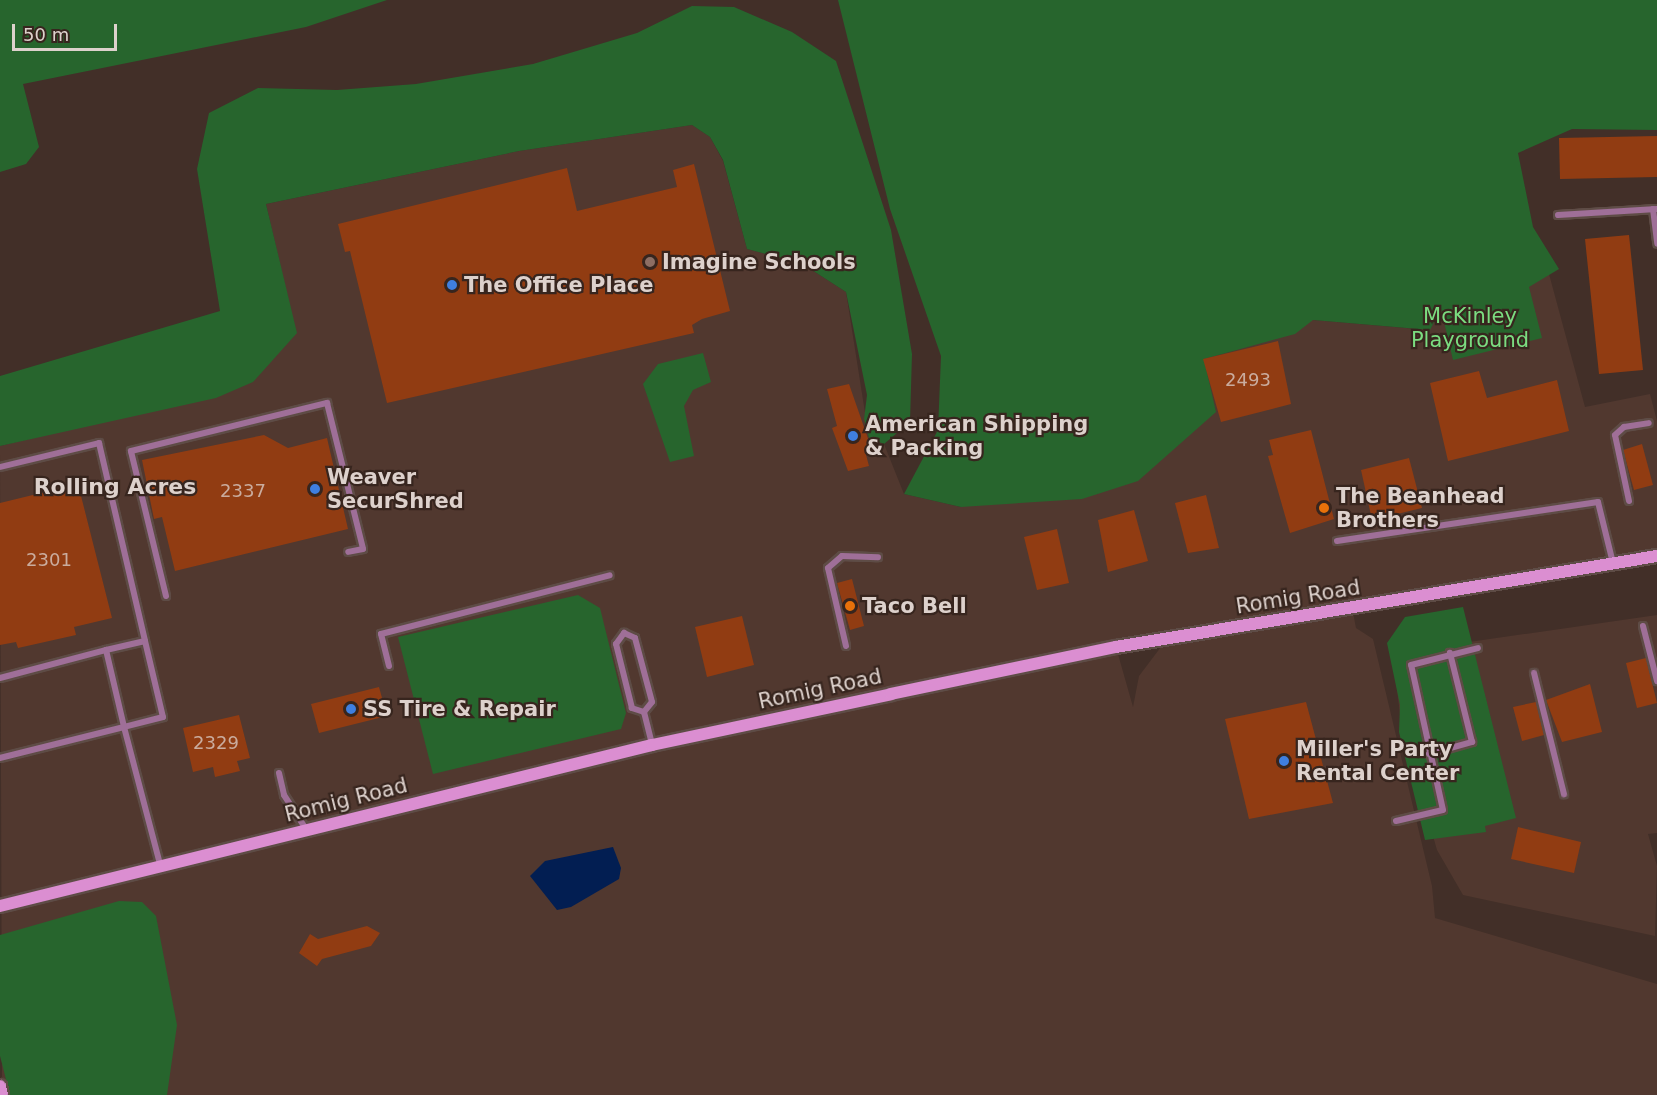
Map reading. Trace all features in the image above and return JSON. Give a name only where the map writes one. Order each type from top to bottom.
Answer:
[{"type":"street","name":"Romig Road","points":[[0,906],[160,864],[652,745],[1116,647],[1657,556]]},
{"type":"street","points":[[0,1086],[2,1095]]},
{"type":"lane","points":[[1558,215],[1655,209],[1657,243]]},
{"type":"lane","points":[[166,596],[131,451],[327,403],[363,549],[348,552]]},
{"type":"lane","points":[[1629,501],[1615,435],[1624,427],[1649,423]]},
{"type":"lane","points":[[0,467],[99,443],[163,717],[0,758]]},
{"type":"lane","points":[[1338,541],[1598,502],[1613,564]]},
{"type":"lane","points":[[846,646],[828,568],[842,556],[878,557]]},
{"type":"lane","points":[[390,666],[381,634],[610,575]]},
{"type":"lane","points":[[1643,626],[1657,681]]},
{"type":"lane","points":[[645,712],[632,708],[616,644],[624,633],[635,638],[652,702],[645,712],[652,745]]},
{"type":"lane","points":[[0,678],[145,640]]},
{"type":"lane","points":[[1396,821],[1443,810],[1409,671],[1418,659],[1478,648]]},
{"type":"lane","points":[[106,650],[160,864]]},
{"type":"lane","points":[[1429,754],[1472,742],[1450,654]]},
{"type":"lane","points":[[1534,673],[1564,794]]},
{"type":"lane","points":[[279,773],[284,795],[306,829]]},
{"type":"shaded area","points":[[692,125],[710,137],[723,161],[747,249],[801,263],[846,292],[869,438],[884,444],[904,494],[961,507],[1197,345],[1313,320],[1429,330],[1441,309],[1549,274],[1585,407],[1650,394],[1657,421],[1657,557],[1352,607],[1356,628],[1373,639],[1432,886],[1435,918],[1657,984],[1657,1095],[2,1095],[0,446],[41,436],[296,333],[266,204],[519,151]],"holes":[[[1167,639],[1139,676],[1133,707],[1116,647]]]},
{"type":"shaded area","points":[[1657,615],[1657,833],[1648,834],[1657,866],[1655,936],[1463,895],[1437,850],[1401,724],[1393,653]]},
{"type":"green space","points":[[0,0],[387,0],[306,27],[23,84],[39,147],[26,164],[0,172]]},
{"type":"green space","name":"McKinley Playground","points":[[838,0],[1657,0],[1657,130],[1572,129],[1518,153],[1533,227],[1559,269],[1529,287],[1542,338],[1453,360],[1441,309],[1430,330],[1313,320],[1295,334],[1204,359],[1216,412],[1138,481],[1082,499],[961,507],[904,494],[938,430],[941,356],[890,209]]},
{"type":"green space","points":[[692,6],[734,7],[792,32],[836,61],[891,230],[912,354],[910,422],[884,444],[869,438],[864,419],[867,395],[846,292],[801,263],[747,249],[723,160],[710,137],[692,125],[519,151],[266,204],[297,333],[253,382],[216,398],[0,446],[0,376],[220,311],[197,169],[209,113],[258,88],[337,90],[416,84],[533,64],[637,33]]},
{"type":"green space","points":[[703,353],[711,382],[693,390],[684,406],[694,456],[670,462],[643,384],[658,364]]},
{"type":"green space","points":[[578,595],[600,608],[626,713],[621,729],[433,774],[398,637]]},
{"type":"green space","points":[[1463,607],[1516,818],[1485,826],[1486,832],[1425,840],[1399,732],[1400,705],[1387,643],[1405,617]]},
{"type":"green space","points":[[119,901],[142,902],[156,916],[177,1025],[167,1095],[10,1095],[0,1056],[0,935]]},
{"type":"water","points":[[613,847],[621,868],[619,879],[571,907],[557,910],[530,876],[545,861]]},
{"type":"building","points":[[1657,136],[1657,177],[1560,179],[1559,138]]},
{"type":"building","points":[[694,164],[730,311],[702,319],[692,325],[694,333],[387,403],[350,251],[345,252],[338,224],[567,168],[577,211],[677,187],[673,170]]},
{"type":"building","points":[[1629,235],[1643,370],[1599,374],[1585,239]]},
{"type":"building","points":[[1278,341],[1291,404],[1221,422],[1203,359]]},
{"type":"building","points":[[1479,371],[1487,398],[1557,380],[1569,431],[1448,461],[1430,383]]},
{"type":"building","points":[[849,384],[872,450],[865,451],[869,466],[848,471],[832,428],[837,426],[827,389]]},
{"type":"building","points":[[1311,430],[1334,519],[1290,533],[1268,456],[1273,455],[1269,440]]},
{"type":"building","points":[[264,435],[288,448],[327,438],[348,529],[175,571],[162,517],[154,519],[142,460]]},
{"type":"building","points":[[1642,444],[1653,485],[1634,490],[1623,450]]},
{"type":"building","points":[[1409,458],[1422,508],[1372,520],[1361,470]]},
{"type":"building","points":[[78,484],[112,618],[74,627],[76,635],[18,648],[16,642],[0,645],[0,503]]},
{"type":"building","points":[[1206,495],[1219,548],[1188,553],[1175,503]]},
{"type":"building","points":[[1134,510],[1148,561],[1108,572],[1098,520]]},
{"type":"building","points":[[1057,529],[1069,583],[1037,590],[1024,537]]},
{"type":"building","points":[[852,579],[864,626],[850,630],[837,583]]},
{"type":"building","points":[[742,616],[754,665],[707,677],[695,627]]},
{"type":"building","points":[[1646,658],[1657,703],[1637,708],[1626,663]]},
{"type":"building","points":[[1590,684],[1602,732],[1562,742],[1546,700]]},
{"type":"building","points":[[379,687],[387,716],[319,733],[311,704]]},
{"type":"building","points":[[1306,702],[1333,803],[1249,819],[1225,719]]},
{"type":"building","points":[[1536,702],[1544,735],[1522,741],[1513,707]]},
{"type":"building","points":[[239,715],[250,758],[237,761],[240,771],[215,777],[213,767],[193,772],[183,728]]},
{"type":"building","points":[[1518,827],[1581,842],[1574,873],[1511,859]]},
{"type":"building","points":[[367,926],[380,933],[371,946],[322,959],[317,966],[299,953],[310,934],[318,939]]},
{"type":"place","name":"Imagine Schools","points":[[650,262]]},
{"type":"place","name":"The Office Place","points":[[452,285]]},
{"type":"place","name":"American Shipping & Packing","points":[[853,436]]},
{"type":"place","name":"Weaver SecurShred","points":[[315,489]]},
{"type":"place","name":"The Beanhead Brothers","points":[[1324,508]]},
{"type":"place","name":"Taco Bell","points":[[850,606]]},
{"type":"place","name":"SS Tire & Repair","points":[[351,709]]},
{"type":"place","name":"Miller's Party Rental Center","points":[[1284,761]]},
{"type":"district","name":"Rolling Acres","points":[[115,487]]}]
